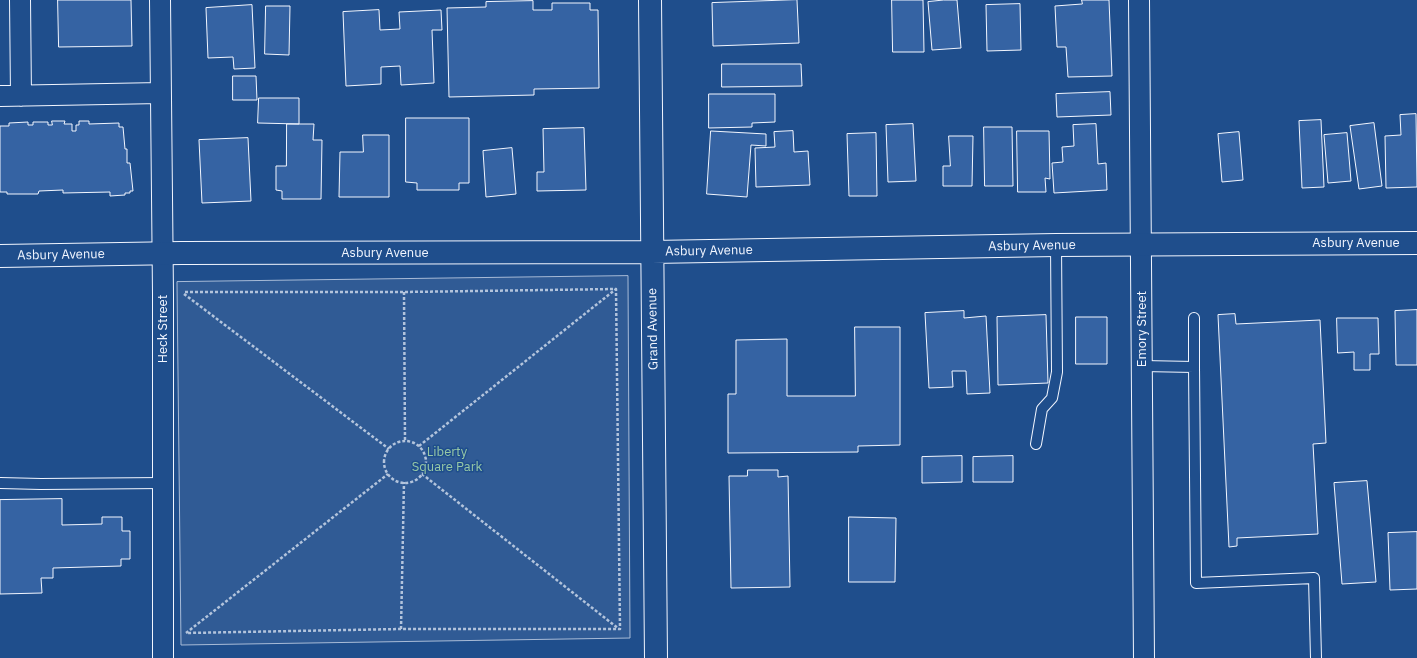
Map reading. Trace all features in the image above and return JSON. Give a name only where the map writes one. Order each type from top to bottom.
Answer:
[{"type":"street","points":[[20,0],[21,96]]},
{"type":"street","name":"Heck Street","points":[[160,0],[163,658]]},
{"type":"street","name":"Grand Avenue","points":[[650,0],[656,658]]},
{"type":"street","name":"Emory Street","points":[[1139,0],[1143,366],[1144,658]]},
{"type":"street","points":[[0,96],[160,93]]},
{"type":"street","name":"Asbury Avenue","points":[[0,256],[652,252],[1417,242]]},
{"type":"lane","points":[[1036,444],[1042,409],[1052,398],[1057,372],[1056,246]]},
{"type":"lane","points":[[1194,318],[1196,583],[1314,578],[1316,658]]},
{"type":"lane","points":[[1143,366],[1194,367]]},
{"type":"lane","points":[[0,483],[163,483]]},
{"type":"path","points":[[182,292],[404,292],[616,289]]},
{"type":"path","points":[[419,446],[616,289]]},
{"type":"path","points":[[616,289],[620,629]]},
{"type":"path","points":[[182,292],[182,300]]},
{"type":"path","points":[[182,292],[389,449]]},
{"type":"path","points":[[404,292],[405,441]]},
{"type":"path","points":[[405,441],[419,446],[425,458],[426,465],[422,474],[413,481],[404,482],[393,479],[388,474],[384,462],[385,455],[389,449],[393,444],[405,441]]},
{"type":"path","points":[[186,633],[388,474]]},
{"type":"path","points":[[422,474],[620,629]]},
{"type":"path","points":[[401,629],[404,482]]},
{"type":"path","points":[[186,625],[186,633]]},
{"type":"path","points":[[186,633],[401,629],[620,629]]},
{"type":"shaded area","name":"Liberty Square Park","points":[[628,276],[630,638],[181,645],[177,282]]},
{"type":"building","points":[[58,0],[131,0],[132,46],[59,47]]},
{"type":"building","points":[[797,0],[799,43],[713,46],[712,3]]},
{"type":"building","points":[[892,0],[923,0],[924,52],[893,52]]},
{"type":"building","points":[[957,0],[961,48],[932,50],[928,2]]},
{"type":"building","points":[[1082,0],[1109,0],[1112,76],[1068,77],[1066,47],[1057,47],[1055,6],[1082,4]]},
{"type":"building","points":[[533,1],[533,10],[552,10],[552,3],[590,3],[590,10],[598,10],[599,88],[534,89],[534,95],[449,97],[447,8],[486,7],[486,2]]},
{"type":"building","points":[[1020,4],[1021,50],[987,51],[986,5]]},
{"type":"building","points":[[252,5],[255,68],[234,69],[233,57],[208,58],[206,8]]},
{"type":"building","points":[[266,6],[290,6],[289,55],[265,54]]},
{"type":"building","points":[[379,10],[380,30],[400,29],[399,12],[441,10],[442,30],[432,30],[434,83],[401,85],[400,66],[381,67],[381,84],[346,86],[343,12]]},
{"type":"building","points":[[722,64],[801,64],[802,86],[722,87]]},
{"type":"building","points":[[233,76],[256,76],[257,100],[233,100]]},
{"type":"building","points":[[1110,92],[1111,115],[1057,117],[1056,94]]},
{"type":"building","points":[[709,94],[775,94],[775,122],[752,123],[752,127],[709,128]]},
{"type":"building","points":[[259,98],[299,98],[299,124],[258,123]]},
{"type":"building","points":[[1416,114],[1417,187],[1386,188],[1385,136],[1401,135],[1400,115]]},
{"type":"building","points":[[406,118],[469,118],[469,183],[459,183],[459,190],[417,190],[417,183],[406,182]]},
{"type":"building","points":[[1321,120],[1324,187],[1302,188],[1299,121]]},
{"type":"building","points":[[52,121],[65,121],[64,124],[72,124],[72,131],[76,131],[76,125],[79,125],[79,121],[89,121],[89,124],[119,123],[119,127],[123,127],[125,149],[127,149],[127,163],[130,163],[133,191],[130,191],[130,193],[125,193],[125,195],[110,196],[110,192],[63,193],[63,190],[39,191],[38,194],[7,194],[7,192],[0,192],[0,126],[9,126],[9,123],[28,122],[28,125],[33,125],[33,122],[48,122],[48,125],[52,125]]},
{"type":"building","points":[[1374,123],[1382,186],[1359,189],[1350,126]]},
{"type":"building","points":[[287,124],[314,124],[313,140],[322,140],[321,199],[282,199],[282,191],[276,190],[276,166],[286,166]]},
{"type":"building","points":[[913,124],[916,181],[888,182],[886,125]]},
{"type":"building","points":[[1096,124],[1098,164],[1106,163],[1107,190],[1054,193],[1052,163],[1063,162],[1062,147],[1074,146],[1073,125]]},
{"type":"building","points":[[984,127],[1012,127],[1013,186],[985,186]]},
{"type":"building","points":[[584,128],[586,190],[537,191],[537,172],[544,172],[543,129]]},
{"type":"building","points":[[711,131],[766,134],[766,146],[751,145],[747,197],[707,194]]},
{"type":"building","points":[[793,131],[794,152],[808,151],[810,185],[756,187],[755,148],[775,147],[774,132]]},
{"type":"building","points":[[1017,131],[1049,131],[1050,179],[1045,178],[1046,192],[1018,192]]},
{"type":"building","points":[[1239,132],[1243,180],[1222,182],[1218,134]]},
{"type":"building","points":[[876,133],[877,196],[849,196],[847,134]]},
{"type":"building","points":[[1347,133],[1351,181],[1328,183],[1324,135]]},
{"type":"building","points":[[363,135],[389,135],[389,197],[339,197],[340,152],[363,152]]},
{"type":"building","points":[[949,136],[973,136],[972,186],[943,186],[943,166],[950,166]]},
{"type":"building","points":[[248,138],[251,201],[202,203],[199,140]]},
{"type":"building","points":[[512,148],[516,194],[486,197],[483,151]]},
{"type":"building","points":[[1417,310],[1417,365],[1396,365],[1395,311]]},
{"type":"building","points":[[964,311],[964,318],[986,316],[990,393],[967,394],[966,371],[952,371],[953,387],[929,388],[925,313]]},
{"type":"building","points":[[1235,314],[1236,324],[1320,320],[1326,443],[1313,444],[1318,534],[1237,538],[1237,546],[1229,547],[1218,315]]},
{"type":"building","points":[[1046,315],[1048,383],[998,385],[997,317]]},
{"type":"building","points":[[1076,317],[1107,317],[1107,364],[1076,364]]},
{"type":"building","points":[[1337,318],[1378,318],[1379,354],[1370,354],[1370,370],[1354,370],[1354,352],[1338,353]]},
{"type":"building","points":[[855,327],[900,327],[900,445],[858,446],[858,452],[728,453],[728,394],[736,394],[736,340],[787,339],[787,396],[855,396]]},
{"type":"building","points":[[962,456],[962,482],[922,483],[922,457]]},
{"type":"building","points":[[1013,456],[1013,482],[973,482],[973,457]]},
{"type":"building","points":[[748,470],[778,470],[778,477],[788,476],[790,587],[731,588],[729,476],[747,476]]},
{"type":"building","points":[[1367,481],[1376,582],[1342,584],[1334,483]]},
{"type":"building","points":[[62,499],[62,525],[102,524],[102,517],[122,517],[122,531],[130,531],[130,559],[121,559],[121,566],[53,568],[53,578],[41,578],[42,593],[0,594],[0,500]]},
{"type":"building","points":[[849,517],[896,518],[895,582],[849,582]]},
{"type":"building","points":[[1417,532],[1417,589],[1390,590],[1388,533]]}]
